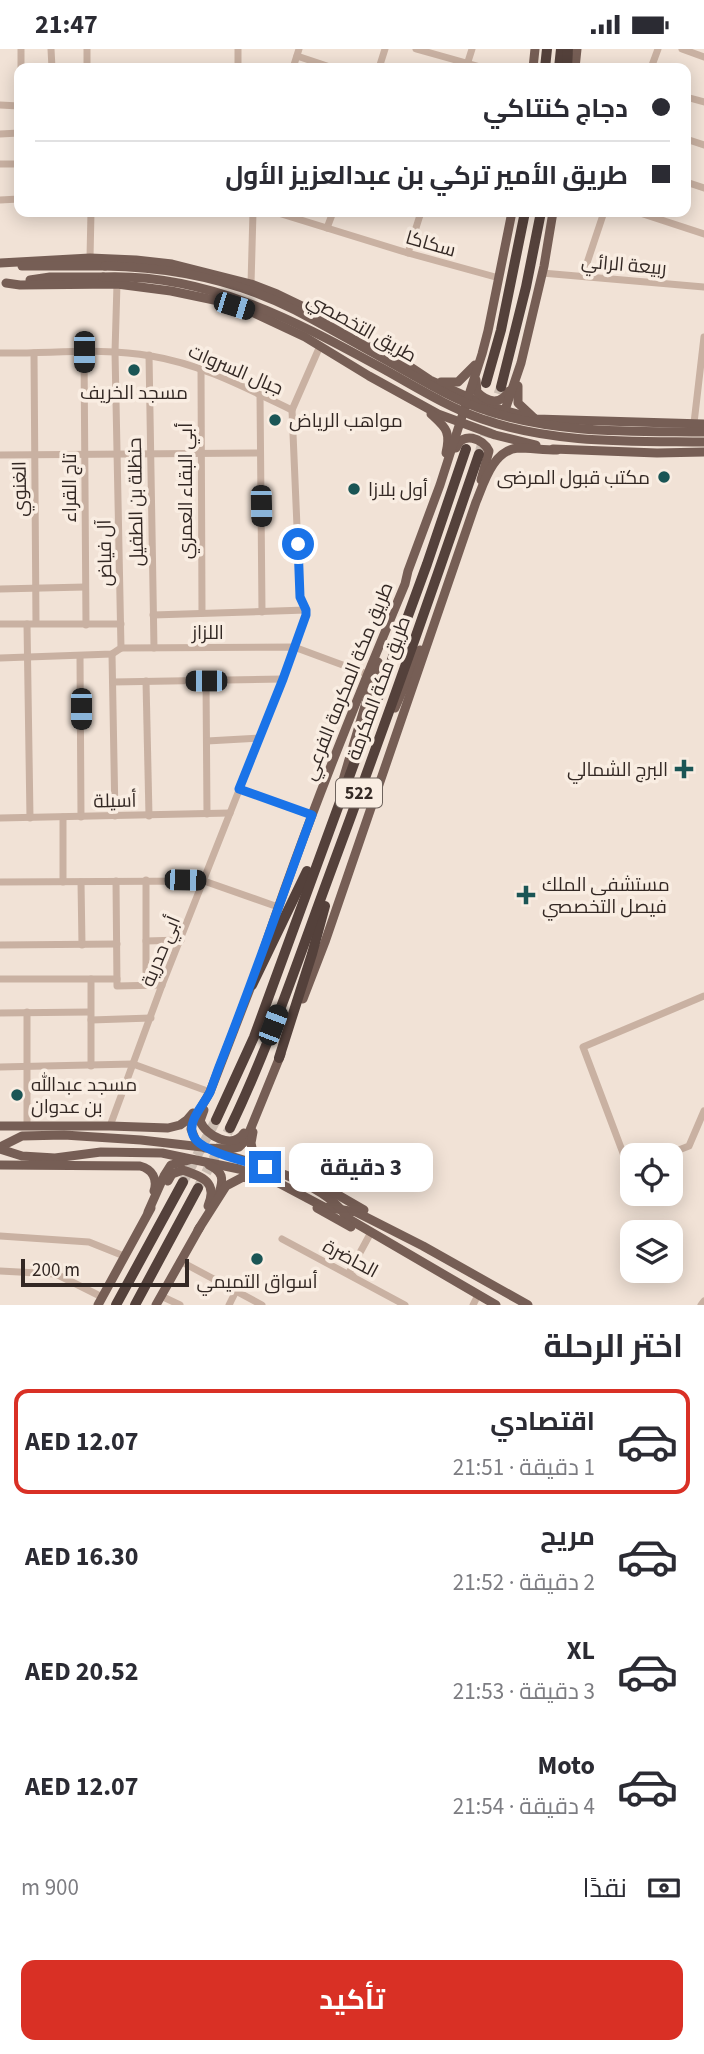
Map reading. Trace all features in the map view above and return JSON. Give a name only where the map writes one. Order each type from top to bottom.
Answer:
[{"type":"highway","points":[[486,383],[501,330],[524,217]]},
{"type":"highway","points":[[501,387],[540,217]]},
{"type":"highway","name":"طريق مكة المكرمة","points":[[216,1120],[254,1037],[466,449]]},
{"type":"highway","name":"طريق مكة المكرمة","points":[[230,1128],[251,1082],[363,784],[479,454]]},
{"type":"highway","points":[[252,985],[331,821]]},
{"type":"highway","points":[[279,1058],[312,954],[340,845]]},
{"type":"highway","points":[[116,1305],[183,1182]]},
{"type":"highway","points":[[135,1305],[198,1188]]},
{"type":"main road","name":"طريق مكة المكرمة الفرعي","points":[[205,1148],[196,1141],[191,1129],[192,1123],[210,1092],[252,985],[312,815],[405,585],[482,354],[511,217]]},
{"type":"main road","points":[[461,423],[487,424],[506,412],[521,363],[553,217]]},
{"type":"main road","points":[[0,265],[90,258],[172,264],[251,284],[304,307],[387,352],[430,380],[506,412],[536,419],[699,423]]},
{"type":"main road","name":"طريق التخصصي","points":[[0,265],[104,272],[185,284],[236,297],[294,322],[444,403],[505,426],[558,436],[593,439],[704,442]]},
{"type":"main road","name":"طريق التخصصي","points":[[3,283],[135,267],[183,273],[255,293],[295,310],[440,391],[489,411],[535,424],[602,430],[704,432]]},
{"type":"main road","points":[[3,283],[117,284],[214,300],[254,313],[320,346],[438,414],[495,435],[557,450]]},
{"type":"main road","points":[[430,380],[458,382],[472,370],[482,354]]},
{"type":"main road","points":[[482,354],[477,392],[483,398],[494,402],[507,395],[521,363]]},
{"type":"main road","points":[[521,363],[518,403],[536,419]]},
{"type":"main road","points":[[422,405],[448,433],[439,485]]},
{"type":"main road","points":[[536,419],[526,428],[527,436],[557,450]]},
{"type":"main road","points":[[0,1148],[22,1136],[64,1135],[229,1149],[239,1147],[246,1140],[325,942],[476,502],[489,451],[486,445],[479,440],[464,439],[458,442],[448,472],[439,485]]},
{"type":"main road","points":[[476,502],[494,462],[515,448],[704,452]]},
{"type":"main road","points":[[331,821],[371,685],[405,585]]},
{"type":"main road","points":[[363,784],[447,587]]},
{"type":"main road","points":[[210,1092],[200,1121],[203,1128],[219,1138],[235,1141],[242,1137],[279,1058]]},
{"type":"main road","points":[[279,1058],[252,1135],[253,1153],[319,1184],[528,1305]]},
{"type":"main road","points":[[0,1126],[168,1128],[187,1120],[210,1092]]},
{"type":"main road","points":[[0,1148],[22,1156],[55,1158],[101,1152],[162,1153],[239,1169],[275,1181],[324,1206],[356,1212],[423,1246]]},
{"type":"main road","points":[[205,1148],[288,1176],[331,1199],[347,1218],[496,1305]]},
{"type":"main road","points":[[100,1301],[171,1165],[180,1161],[198,1160],[218,1170],[222,1180],[220,1191],[156,1305]]},
{"type":"main road","points":[[0,1165],[145,1167],[154,1175],[157,1183],[148,1212]]},
{"type":"main road","points":[[148,1212],[172,1174],[183,1170],[196,1175],[209,1185],[212,1196],[198,1230]]},
{"type":"main road","points":[[198,1230],[226,1187],[243,1177],[253,1178],[280,1189],[425,1263]]},
{"type":"street","points":[[416,49],[461,63]]},
{"type":"street","points":[[682,49],[704,57]]},
{"type":"street","points":[[298,53],[321,63]]},
{"type":"street","points":[[90,258],[91,217]]},
{"type":"street","points":[[251,284],[253,217]]},
{"type":"street","name":"سكاكا","points":[[291,217],[499,278]]},
{"type":"street","points":[[327,228],[331,217]]},
{"type":"street","points":[[408,253],[419,217]]},
{"type":"street","points":[[583,275],[602,217]]},
{"type":"street","points":[[652,217],[704,234]]},
{"type":"street","name":"ربيعة الرائي","points":[[542,273],[704,287]]},
{"type":"street","name":"آل فياض","points":[[117,284],[115,352],[121,648]]},
{"type":"street","points":[[699,423],[704,337]]},
{"type":"street","name":"أبي حدرية","points":[[110,1126],[162,985],[283,679],[306,610],[300,597],[292,410],[320,346]]},
{"type":"street","name":"تاج القراء","points":[[84,352],[86,625]]},
{"type":"street","name":"جبال السروات","points":[[0,353],[115,352],[149,355],[201,368],[292,410]]},
{"type":"street","name":"الغنوي","points":[[34,353],[36,624]]},
{"type":"street","name":"حنظلة بن الطفيل","points":[[149,355],[154,648]]},
{"type":"street","name":"أبي البقاء العمري","points":[[201,368],[202,613]]},
{"type":"street","points":[[260,394],[262,612]]},
{"type":"street","points":[[0,455],[260,453]]},
{"type":"street","points":[[0,589],[85,587]]},
{"type":"street","points":[[153,615],[306,610]]},
{"type":"street","points":[[0,624],[121,624]]},
{"type":"street","points":[[27,624],[30,818]]},
{"type":"street","points":[[294,647],[368,674]]},
{"type":"street","name":"اللزاز","points":[[121,648],[294,647]]},
{"type":"street","points":[[0,658],[112,654],[121,648]]},
{"type":"street","points":[[112,654],[115,816]]},
{"type":"street","points":[[80,656],[81,817]]},
{"type":"street","points":[[113,682],[283,679]]},
{"type":"street","points":[[146,681],[149,815]]},
{"type":"street","points":[[206,681],[207,814]]},
{"type":"street","points":[[206,741],[259,738]]},
{"type":"street","points":[[239,789],[312,815]]},
{"type":"street","name":"أسيلة","points":[[0,818],[230,813]]},
{"type":"street","points":[[63,817],[63,882]]},
{"type":"street","points":[[146,880],[146,985]]},
{"type":"street","points":[[116,881],[117,982]]},
{"type":"street","points":[[0,882],[204,881],[278,907]]},
{"type":"street","points":[[81,882],[82,945]]},
{"type":"street","points":[[146,941],[181,940]]},
{"type":"street","points":[[0,946],[117,944]]},
{"type":"street","points":[[0,979],[91,979],[162,985]]},
{"type":"street","points":[[91,979],[92,1066]]},
{"type":"street","points":[[620,1145],[583,1047],[704,996]]},
{"type":"street","points":[[0,1013],[151,1018]]},
{"type":"street","points":[[27,1013],[27,1125]]},
{"type":"street","points":[[0,1067],[133,1064],[210,1092]]},
{"type":"street","points":[[683,1148],[689,1146],[704,1111]]},
{"type":"street","points":[[0,1236],[89,1242],[124,1256]]},
{"type":"street","points":[[369,1236],[349,1273],[386,1295],[380,1305]]},
{"type":"street","name":"الحاضرة","points":[[282,1239],[405,1305]]},
{"type":"street","points":[[180,1261],[262,1305]]},
{"type":"street","points":[[0,1271],[56,1274],[100,1301]]},
{"type":"street","points":[[229,1305],[236,1291]]},
{"type":"street","points":[[472,1305],[478,1295]]},
{"type":"street","points":[[161,1296],[180,1305]]},
{"type":"tunnel","points":[[480,451],[501,387]]},
{"type":"tunnel","points":[[183,1182],[216,1120]]},
{"type":"tunnel","points":[[199,1186],[230,1128]]},
{"type":"place","name":"مسجد الخريف","points":[[134,370]]},
{"type":"place","name":"مواهب الرياض","points":[[275,420]]},
{"type":"place","name":"مكتب قبول المرضى","points":[[664,477]]},
{"type":"place","name":"أول بلازا","points":[[354,489]]},
{"type":"place","name":"البرج الشمالي","points":[[684,769]]},
{"type":"place","name":"مستشفى الملك فيصل التخصصي","points":[[526,895]]},
{"type":"place","name":"مسجد عبدالله بن عدوان","points":[[17,1095]]},
{"type":"place","name":"أسواق التميمي","points":[[257,1259]]},
{"type":"route","points":[[265,1167],[205,1148],[196,1141],[191,1129],[210,1092],[252,985],[312,815],[239,789],[306,615],[300,597],[298,544]]}]
